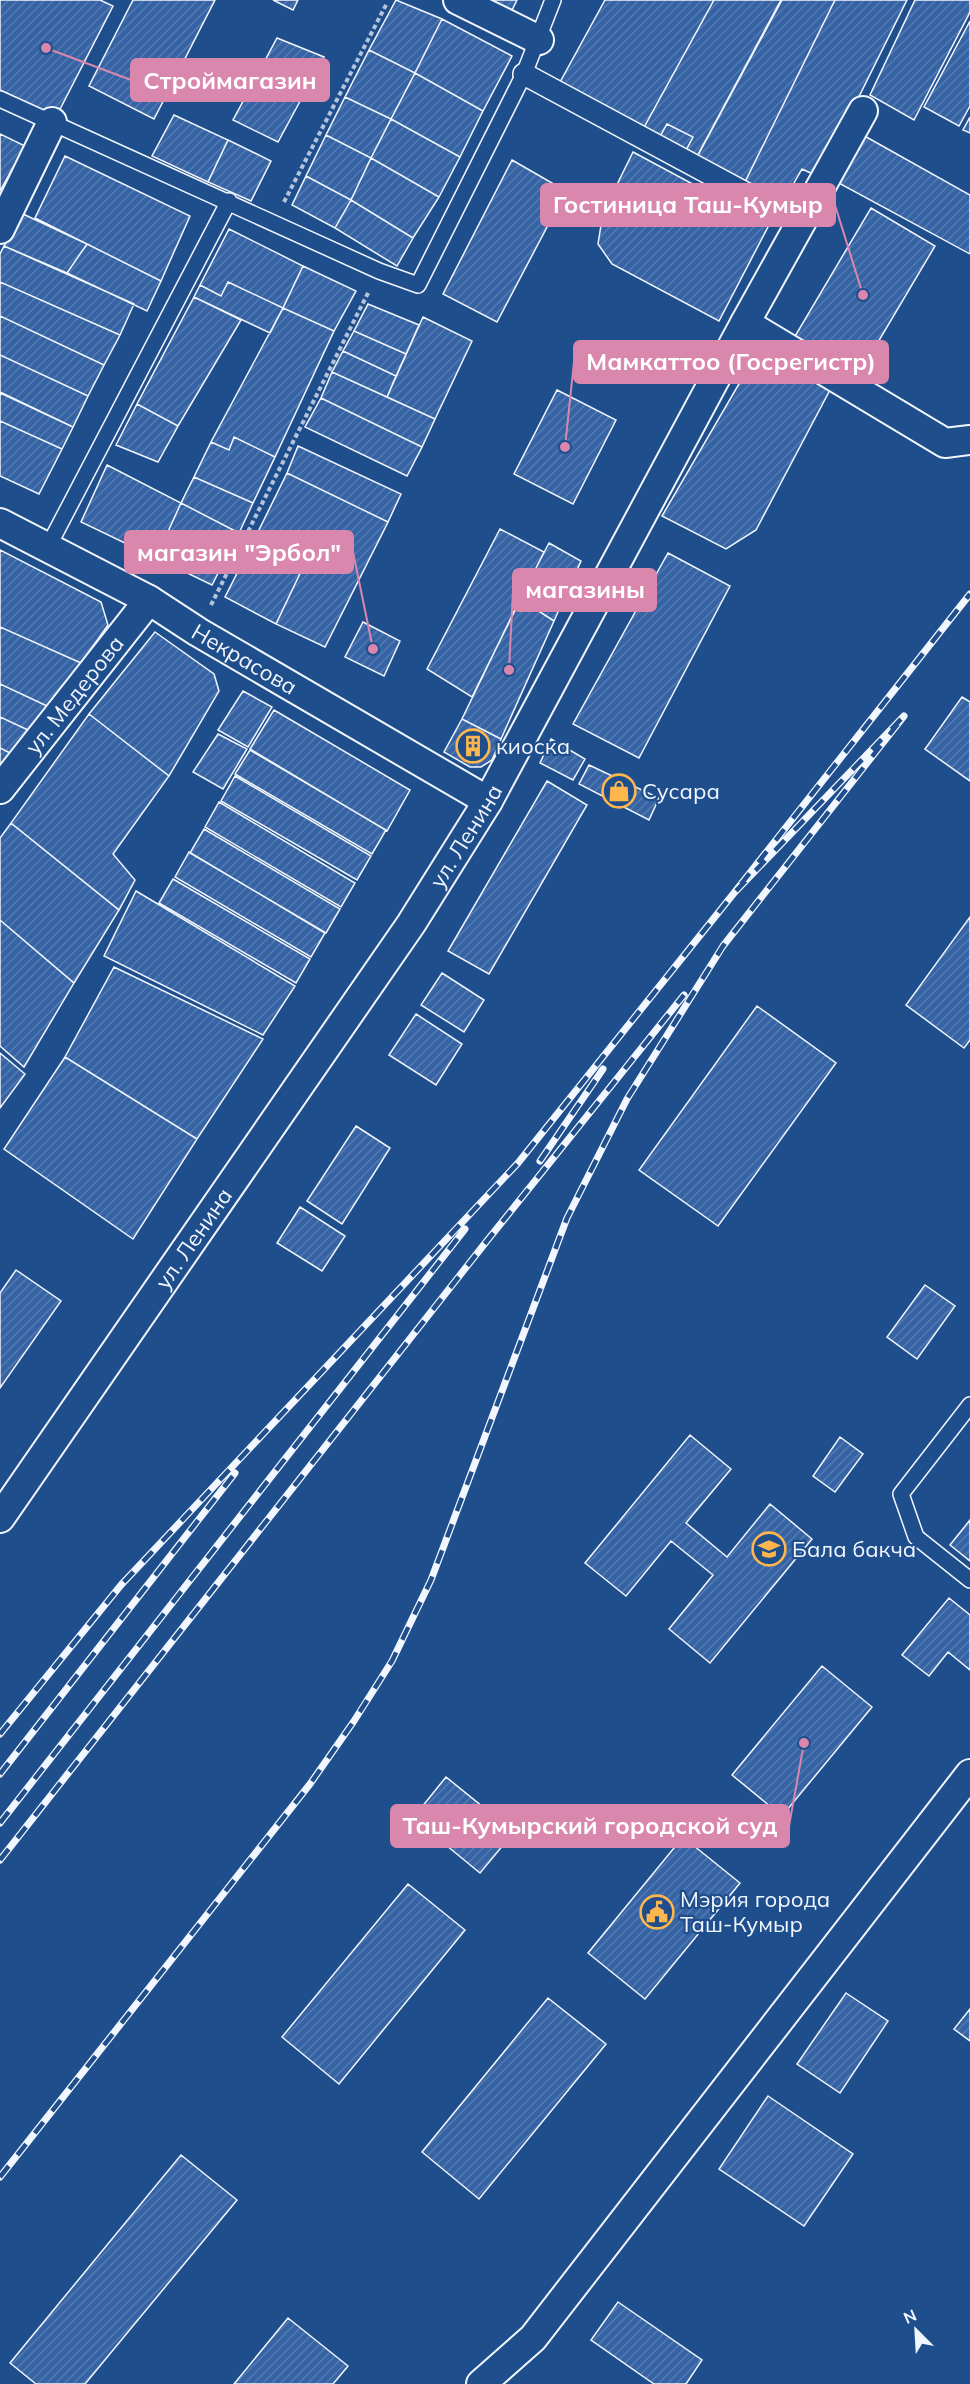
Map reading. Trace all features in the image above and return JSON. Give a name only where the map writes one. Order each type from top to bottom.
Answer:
[{"type":"street","points":[[458,0],[539,40]]},
{"type":"street","points":[[524,74],[801,223]]},
{"type":"street","name":"ул. Ленина","points":[[0,1518],[411,924],[488,801],[745,323],[863,111]]},
{"type":"street","points":[[0,229],[52,122]]},
{"type":"street","points":[[745,323],[945,443],[970,440]]},
{"type":"street","name":"Некрасова","points":[[0,523],[149,600],[198,632],[488,801]]},
{"type":"street","name":"ул. Медерова","points":[[0,789],[149,600]]},
{"type":"street","points":[[481,2384],[532,2338],[970,1774]]},
{"type":"lane","points":[[0,99],[379,271],[418,285],[524,74],[553,0]]},
{"type":"lane","points":[[48,547],[229,201]]},
{"type":"lane","points":[[970,1404],[901,1494],[916,1537],[970,1580]]},
{"type":"path","points":[[274,222],[387,3]]},
{"type":"path","points":[[198,632],[379,271]]},
{"type":"building","points":[[0,0],[100,0],[113,6],[56,117],[0,90]]},
{"type":"building","points":[[133,0],[215,0],[154,119],[89,86]]},
{"type":"building","points":[[273,0],[298,0],[293,10]]},
{"type":"building","points":[[396,0],[442,19],[415,73],[369,50]]},
{"type":"building","points":[[490,0],[517,0],[512,10]]},
{"type":"building","points":[[605,0],[714,0],[642,131],[559,84]]},
{"type":"building","points":[[714,0],[781,0],[695,160],[684,154],[693,137],[667,124],[658,140],[642,131]]},
{"type":"building","points":[[782,0],[835,0],[744,184],[696,159]]},
{"type":"building","points":[[835,0],[907,0],[819,177],[802,169],[782,204],[744,184]]},
{"type":"building","points":[[915,0],[970,0],[970,12],[914,120],[870,95]]},
{"type":"building","points":[[442,19],[512,56],[483,111],[415,73]]},
{"type":"building","points":[[970,21],[970,106],[959,126],[924,107]]},
{"type":"building","points":[[277,38],[324,57],[278,142],[233,120]]},
{"type":"building","points":[[369,50],[415,73],[391,119],[345,97]]},
{"type":"building","points":[[415,73],[483,111],[460,157],[391,119]]},
{"type":"building","points":[[345,97],[391,119],[371,158],[326,135]]},
{"type":"building","points":[[174,115],[228,140],[208,182],[152,156]]},
{"type":"building","points":[[970,117],[970,133],[963,130]]},
{"type":"building","points":[[391,119],[460,157],[439,197],[371,158]]},
{"type":"building","points":[[667,124],[693,137],[684,154],[658,140]]},
{"type":"building","points":[[0,134],[25,146],[0,191]]},
{"type":"building","points":[[861,134],[970,195],[970,254],[835,181]]},
{"type":"building","points":[[326,135],[371,158],[351,200],[306,176]]},
{"type":"building","points":[[228,140],[271,161],[251,201],[208,182]]},
{"type":"building","points":[[633,152],[769,225],[719,321],[612,264],[598,244],[603,213]]},
{"type":"building","points":[[65,156],[190,216],[161,281],[35,218]]},
{"type":"building","points":[[371,158],[439,197],[413,238],[351,200]]},
{"type":"building","points":[[512,160],[566,191],[497,322],[443,294]]},
{"type":"building","points":[[306,176],[351,200],[335,228],[292,205]]},
{"type":"building","points":[[351,200],[413,238],[397,266],[335,228]]},
{"type":"building","points":[[871,208],[935,246],[855,381],[791,343]]},
{"type":"building","points":[[23,214],[87,244],[67,273],[4,246]]},
{"type":"building","points":[[229,229],[303,266],[283,308],[228,282],[221,296],[200,285]]},
{"type":"building","points":[[87,244],[161,281],[147,311],[67,273]]},
{"type":"building","points":[[4,246],[134,304],[120,335],[0,282],[0,254]]},
{"type":"building","points":[[303,266],[356,291],[334,331],[283,308]]},
{"type":"building","points":[[0,282],[120,335],[104,365],[0,316]]},
{"type":"building","points":[[228,282],[283,308],[270,333],[194,297],[200,285],[221,296]]},
{"type":"building","points":[[194,297],[241,320],[178,426],[137,404]]},
{"type":"building","points":[[368,304],[419,325],[406,354],[354,331]]},
{"type":"building","points":[[283,308],[334,331],[275,457],[234,437],[229,450],[211,442]]},
{"type":"building","points":[[0,316],[104,365],[88,396],[0,355]]},
{"type":"building","points":[[423,317],[472,341],[435,419],[387,397]]},
{"type":"building","points":[[354,331],[406,354],[396,376],[343,351]]},
{"type":"building","points":[[761,346],[831,388],[756,530],[726,549],[662,516]]},
{"type":"building","points":[[343,351],[396,376],[387,397],[332,372]]},
{"type":"building","points":[[0,355],[88,396],[73,427],[0,392]]},
{"type":"building","points":[[332,372],[435,419],[422,447],[321,398]]},
{"type":"building","points":[[557,390],[616,420],[573,504],[514,474]]},
{"type":"building","points":[[0,393],[73,427],[62,449],[0,421]]},
{"type":"building","points":[[321,398],[422,447],[407,476],[305,427]]},
{"type":"building","points":[[137,404],[178,426],[158,462],[116,445]]},
{"type":"building","points":[[0,421],[62,449],[39,494],[0,476]]},
{"type":"building","points":[[234,437],[275,457],[253,503],[194,477],[211,442],[229,450]]},
{"type":"building","points":[[298,446],[401,494],[388,522],[287,473]]},
{"type":"building","points":[[107,465],[181,503],[156,558],[81,522]]},
{"type":"building","points":[[287,473],[388,522],[325,647],[276,624],[305,563],[255,538]]},
{"type":"building","points":[[194,477],[253,503],[239,533],[181,503]]},
{"type":"building","points":[[181,503],[239,533],[212,585],[156,558]]},
{"type":"building","points":[[500,529],[544,552],[472,697],[427,669]]},
{"type":"building","points":[[255,538],[305,563],[276,624],[225,597]]},
{"type":"building","points":[[549,543],[581,561],[554,621],[520,599]]},
{"type":"building","points":[[0,550],[101,602],[108,625],[81,663],[0,627]]},
{"type":"building","points":[[668,553],[730,586],[639,758],[573,724]]},
{"type":"building","points":[[520,599],[554,621],[501,739],[462,719]]},
{"type":"building","points":[[363,622],[400,641],[384,676],[345,657]]},
{"type":"building","points":[[0,627],[81,663],[47,706],[0,684]]},
{"type":"building","points":[[155,632],[214,674],[219,691],[169,776],[89,714]]},
{"type":"building","points":[[0,684],[47,706],[28,730],[0,717]]},
{"type":"building","points":[[243,691],[272,707],[248,747],[218,730]]},
{"type":"building","points":[[962,697],[970,702],[970,781],[925,749]]},
{"type":"building","points":[[274,710],[410,790],[387,831],[250,749]]},
{"type":"building","points":[[89,714],[169,776],[113,854],[135,880],[119,910],[11,823]]},
{"type":"building","points":[[0,717],[28,730],[10,753],[0,748]]},
{"type":"building","name":"киоска","points":[[462,719],[501,739],[492,760],[481,767],[470,767],[444,752]]},
{"type":"building","points":[[218,734],[247,749],[223,789],[193,772]]},
{"type":"building","points":[[551,739],[585,759],[573,780],[540,763]]},
{"type":"building","points":[[0,748],[10,753],[0,766]]},
{"type":"building","points":[[250,750],[386,830],[372,854],[235,774]]},
{"type":"building","name":"Сусара","points":[[589,765],[659,798],[649,820],[579,784]]},
{"type":"building","points":[[235,776],[371,856],[357,880],[221,801]]},
{"type":"building","points":[[547,781],[587,805],[489,974],[448,951]]},
{"type":"building","points":[[219,802],[355,883],[341,907],[205,827]]},
{"type":"building","points":[[11,823],[119,910],[74,983],[0,920],[0,838]]},
{"type":"building","points":[[204,829],[340,909],[326,933],[190,853]]},
{"type":"building","points":[[189,852],[325,933],[311,957],[175,877]]},
{"type":"building","points":[[173,879],[310,959],[296,983],[159,903]]},
{"type":"building","points":[[136,891],[295,986],[263,1035],[104,956]]},
{"type":"building","points":[[970,917],[970,1040],[964,1048],[906,1005]]},
{"type":"building","points":[[0,920],[74,983],[24,1067],[0,1046]]},
{"type":"building","points":[[114,967],[263,1039],[197,1139],[65,1057]]},
{"type":"building","points":[[442,973],[484,1000],[464,1032],[421,1005]]},
{"type":"building","points":[[757,1006],[836,1063],[718,1226],[639,1170]]},
{"type":"building","points":[[416,1014],[462,1044],[436,1085],[389,1055]]},
{"type":"building","points":[[0,1053],[25,1074],[0,1108]]},
{"type":"building","points":[[65,1057],[197,1139],[133,1239],[4,1149]]},
{"type":"building","points":[[356,1126],[390,1148],[342,1224],[307,1201]]},
{"type":"building","points":[[300,1207],[345,1236],[322,1271],[277,1243]]},
{"type":"building","points":[[16,1270],[61,1301],[0,1388],[0,1293]]},
{"type":"building","points":[[925,1285],[955,1306],[917,1359],[887,1337]]},
{"type":"building","name":"Бала бакча","points":[[690,1435],[731,1469],[686,1523],[727,1557],[770,1504],[812,1539],[710,1663],[669,1629],[713,1575],[671,1541],[626,1596],[585,1563]]},
{"type":"building","points":[[840,1437],[863,1454],[835,1492],[813,1476]]},
{"type":"building","points":[[970,1520],[970,1561],[950,1545]]},
{"type":"building","points":[[949,1598],[970,1615],[970,1670],[948,1652],[929,1676],[902,1655]]},
{"type":"building","points":[[822,1666],[872,1707],[782,1816],[732,1775]]},
{"type":"building","points":[[446,1777],[514,1832],[480,1873],[413,1818]]},
{"type":"building","points":[[683,1837],[740,1883],[645,1999],[588,1953]]},
{"type":"building","points":[[408,1884],[465,1930],[339,2084],[282,2037]]},
{"type":"building","points":[[846,1993],[888,2021],[840,2093],[797,2064]]},
{"type":"building","points":[[548,1998],[606,2044],[479,2199],[422,2152]]},
{"type":"building","points":[[970,2009],[970,2041],[954,2029]]},
{"type":"building","points":[[768,2096],[853,2154],[804,2226],[719,2169]]},
{"type":"building","points":[[181,2155],[237,2200],[85,2384],[36,2384],[10,2363]]},
{"type":"building","points":[[618,2302],[702,2360],[686,2384],[654,2384],[591,2340]]},
{"type":"building","points":[[288,2318],[348,2366],[333,2384],[234,2384]]},
{"type":"railway","points":[[0,2177],[310,1784],[392,1661],[431,1580],[567,1218],[627,1099],[723,946],[904,716],[734,893],[970,594]]},
{"type":"railway","points":[[0,1734],[121,1585],[518,1163],[734,893]]},
{"type":"railway","points":[[0,1860],[486,1242],[684,995]]},
{"type":"railway","points":[[540,1161],[603,1069]]},
{"type":"railway","points":[[0,1823],[465,1229]]},
{"type":"railway","points":[[0,1774],[235,1473]]},
{"type":"place","name":"Строймагазин","points":[[46,48]]},
{"type":"place","name":"Гостиница Таш-Кумыр","points":[[863,295]]},
{"type":"place","name":"Мамкаттоо (Госрегистр)","points":[[565,447]]},
{"type":"place","name":"магазин \"Эрбол\"","points":[[373,649]]},
{"type":"place","name":"магазины","points":[[509,670]]},
{"type":"place","name":"киоска","points":[[473,746]]},
{"type":"place","name":"Сусара","points":[[619,791]]},
{"type":"place","name":"Бала бакча","points":[[769,1549]]},
{"type":"place","name":"Таш-Кумырский городской суд","points":[[804,1743]]},
{"type":"place","name":"Мэрия города Таш-Кумыр","points":[[657,1912]]}]
